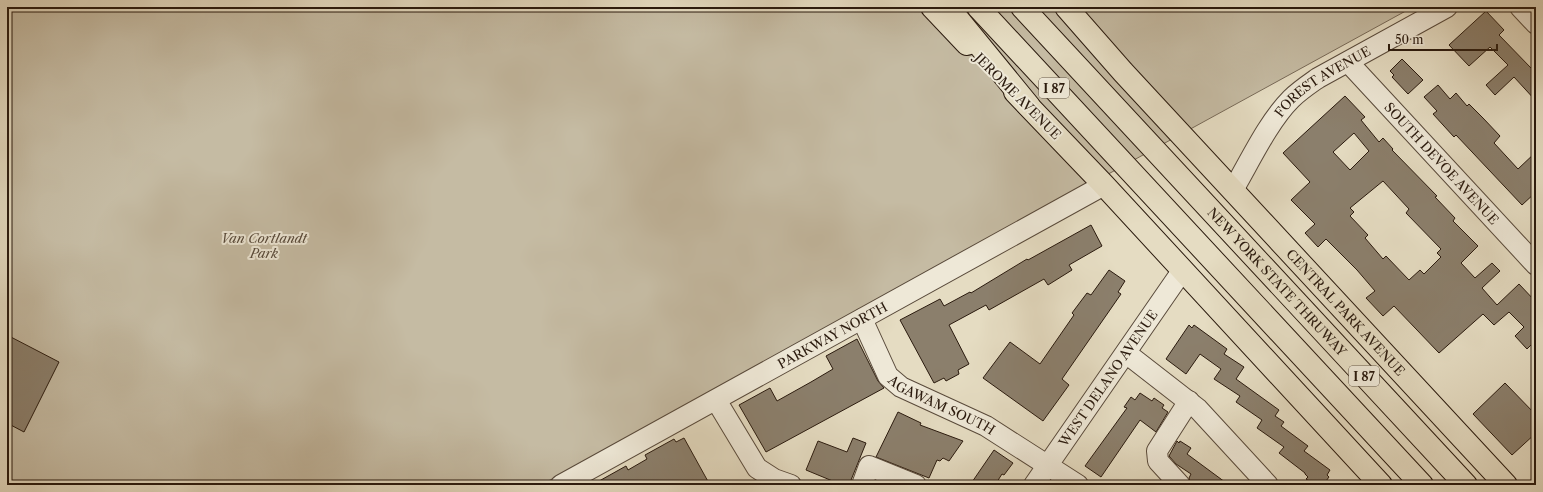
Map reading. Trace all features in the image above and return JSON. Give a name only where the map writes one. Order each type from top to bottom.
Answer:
[{"type":"main road","name":"JEROME AVENUE","points":[[932,7],[1104,185]]},
{"type":"main road","points":[[948,7],[1029,106]]},
{"type":"main road","name":"I 87","points":[[978,7],[1422,485]]},
{"type":"main road","name":"I 87","points":[[1022,7],[1088,79]]},
{"type":"main road","points":[[1040,7],[1088,79]]},
{"type":"main road","name":"CENTRAL PARK AVENUE","points":[[1066,7],[1186,140],[1506,485]]},
{"type":"main road","name":"NEW YORK STATE THRUWAY","points":[[1088,79],[1466,485]]},
{"type":"main road","points":[[1104,185],[1381,485]]},
{"type":"street","name":"FOREST AVENUE","points":[[1233,190],[1275,119],[1290,100],[1318,78],[1446,7]]},
{"type":"street","points":[[1520,7],[1536,24]]},
{"type":"street","name":"SOUTH DEVOE AVENUE","points":[[1348,62],[1536,266]]},
{"type":"street","name":"PARKWAY NORTH","points":[[574,482],[716,400],[1104,185]]},
{"type":"street","name":"WEST DELANO AVENUE","points":[[1034,485],[1182,271]]},
{"type":"street","name":"AGAWAM SOUTH","points":[[862,319],[888,376],[901,387],[986,426],[1078,485]]},
{"type":"street","points":[[1126,353],[1188,401],[1268,485]]},
{"type":"street","points":[[716,400],[757,468],[774,479],[791,485]]},
{"type":"street","points":[[1180,485],[1158,461],[1156,456],[1157,451],[1188,401]]},
{"type":"street","points":[[862,485],[869,466],[916,485]]},
{"type":"green space","name":"Van Cortlandt Park","points":[[7,7],[1413,7],[541,485],[7,485]]},
{"type":"building","points":[[1486,11],[1504,30],[1499,35],[1531,68],[1536,63],[1536,101],[1514,77],[1495,95],[1486,85],[1508,65],[1490,47],[1469,66],[1449,45]]},
{"type":"building","points":[[1402,59],[1423,80],[1408,94],[1392,77],[1394,75],[1390,71]]},
{"type":"building","points":[[1438,85],[1450,99],[1456,93],[1467,106],[1469,104],[1483,118],[1500,136],[1494,143],[1518,169],[1536,152],[1536,192],[1522,205],[1456,135],[1454,137],[1433,114],[1437,111],[1424,97]]},
{"type":"building","points":[[1345,96],[1365,117],[1361,120],[1379,142],[1383,138],[1393,149],[1392,150],[1437,196],[1435,197],[1455,218],[1453,221],[1478,246],[1461,263],[1475,278],[1492,263],[1500,271],[1482,288],[1497,305],[1519,284],[1536,302],[1536,340],[1527,349],[1515,336],[1524,327],[1509,312],[1494,325],[1483,314],[1439,353],[1394,306],[1383,316],[1366,298],[1375,291],[1357,270],[1326,239],[1318,247],[1305,233],[1315,224],[1291,200],[1310,182],[1283,153]],"holes":[[[1354,133],[1369,151],[1350,170],[1333,152]],[[1383,181],[1409,209],[1406,213],[1441,249],[1437,253],[1441,257],[1424,274],[1420,270],[1409,280],[1386,256],[1383,259],[1365,238],[1368,235],[1350,216],[1354,212],[1350,208]]]},
{"type":"building","points":[[1091,225],[1102,246],[1069,265],[1072,270],[1048,285],[1044,279],[989,310],[986,305],[949,325],[969,364],[958,370],[959,374],[946,381],[944,378],[934,383],[900,320],[940,299],[944,306],[970,292],[971,293],[1027,259],[1028,260]]},
{"type":"building","points":[[1109,270],[1125,281],[1118,292],[1121,294],[1062,379],[1069,385],[1043,421],[983,378],[1010,342],[1040,364],[1074,315],[1072,313],[1087,293],[1091,295]]},
{"type":"building","points":[[1189,325],[1192,328],[1194,325],[1227,349],[1224,354],[1244,367],[1236,379],[1279,410],[1275,416],[1284,422],[1281,426],[1308,446],[1304,451],[1330,470],[1327,475],[1329,477],[1323,485],[1315,485],[1306,479],[1308,477],[1305,473],[1279,453],[1284,447],[1257,428],[1262,420],[1236,402],[1240,396],[1214,379],[1221,369],[1200,354],[1186,374],[1166,359]]},
{"type":"building","points":[[7,335],[59,362],[24,432],[7,423]]},
{"type":"building","points":[[857,339],[878,381],[884,388],[766,452],[739,405],[770,388],[777,401],[811,382],[833,369],[826,356]]},
{"type":"building","points":[[1505,383],[1536,415],[1536,433],[1512,455],[1473,414]]},
{"type":"building","points":[[1140,393],[1152,401],[1154,398],[1164,405],[1162,408],[1168,412],[1156,432],[1140,420],[1101,477],[1085,466],[1127,408],[1124,407],[1131,397],[1135,400]]},
{"type":"building","points":[[898,412],[921,423],[920,425],[963,441],[949,461],[943,458],[940,461],[937,460],[929,478],[876,457]]},
{"type":"building","points":[[684,438],[710,485],[592,485],[626,466],[628,470],[647,459],[645,455],[674,439],[676,442]]},
{"type":"building","points":[[853,438],[866,443],[849,485],[834,485],[835,482],[806,470],[818,441],[847,452]]},
{"type":"building","points":[[1177,441],[1179,443],[1180,441],[1191,448],[1187,454],[1229,485],[1191,484],[1189,478],[1191,474],[1176,464],[1169,456]]},
{"type":"building","points":[[994,450],[1013,463],[1004,475],[1002,474],[995,485],[970,485]]}]
